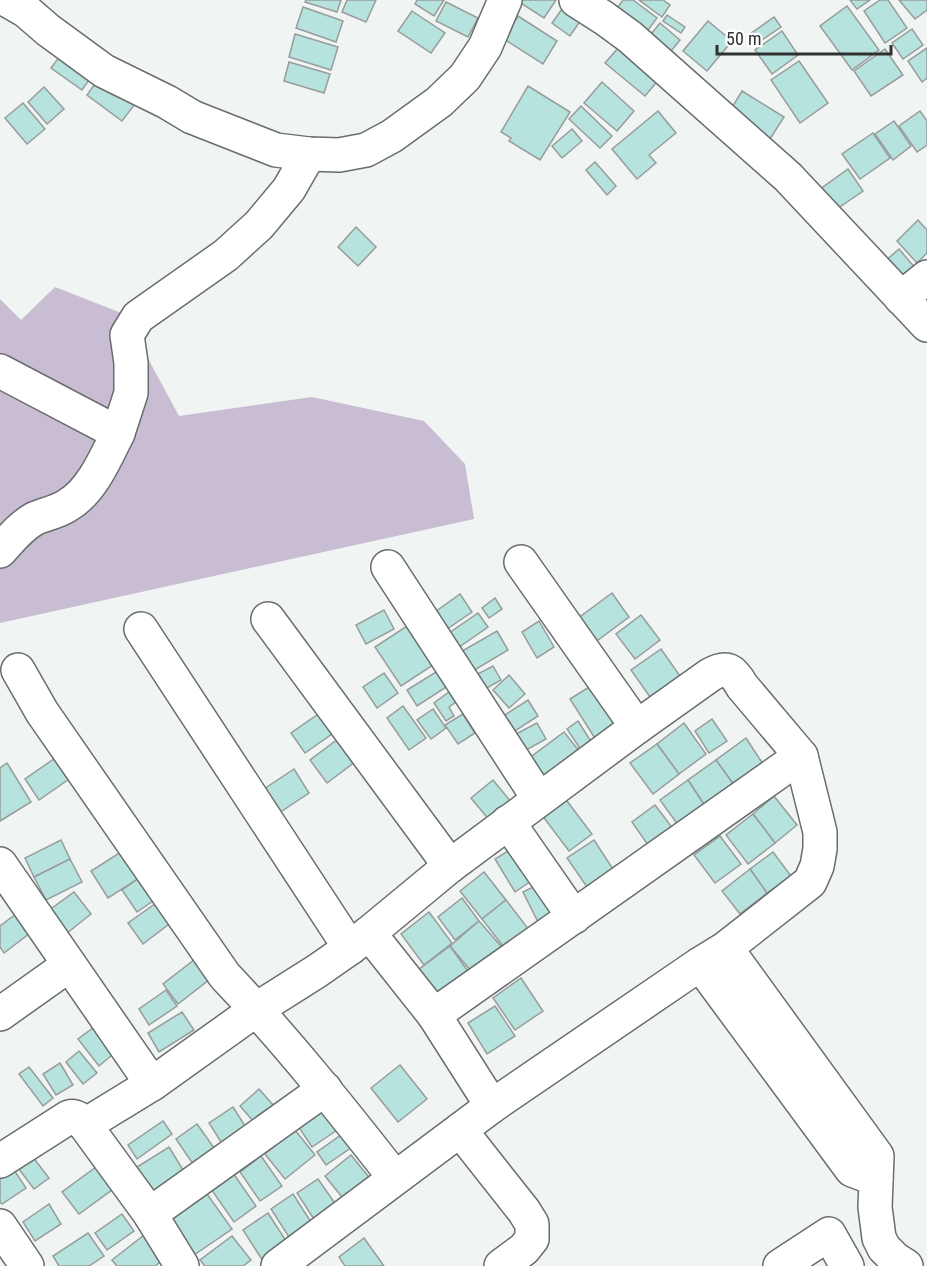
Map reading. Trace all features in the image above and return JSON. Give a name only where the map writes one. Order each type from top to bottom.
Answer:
[{"type":"street","points":[[7,0],[26,11],[104,71],[192,117],[276,150],[339,155],[366,150],[392,136],[439,102],[465,77],[485,47],[505,0]]},
{"type":"street","points":[[576,0],[630,37],[788,177],[927,325]]},
{"type":"street","points":[[0,551],[32,520],[68,506],[98,472],[118,433],[131,393],[133,326],[243,240],[289,189],[309,154]]},
{"type":"street","points":[[902,298],[927,277]]},
{"type":"street","points":[[0,371],[118,433]]},
{"type":"street","points":[[521,562],[637,727]]},
{"type":"street","points":[[388,567],[539,799]]},
{"type":"street","points":[[268,619],[450,866]]},
{"type":"street","points":[[141,629],[360,941],[434,1015],[492,1106]]},
{"type":"street","points":[[85,1125],[152,1084],[360,941],[450,866],[637,727],[710,675],[723,669],[730,670],[801,756],[820,832],[817,866],[810,882],[713,956],[492,1106],[278,1266]]},
{"type":"street","points":[[18,670],[42,712],[225,976],[325,1089],[395,1178]]},
{"type":"street","points":[[434,1015],[801,756]]},
{"type":"street","points":[[508,822],[573,917]]},
{"type":"street","points":[[0,864],[152,1084]]},
{"type":"street","points":[[713,956],[852,1170],[876,1179],[875,1207],[879,1238],[884,1248],[906,1266]]},
{"type":"street","points":[[0,1014],[69,965]]},
{"type":"street","points":[[150,1214],[325,1089]]},
{"type":"street","points":[[0,1161],[69,1117],[78,1118],[150,1214],[182,1266]]},
{"type":"street","points":[[460,1130],[524,1210],[532,1224],[532,1239],[524,1249],[501,1266]]},
{"type":"street","points":[[0,1226],[27,1266]]},
{"type":"street","points":[[780,1266],[829,1234],[847,1266]]},
{"type":"shaded area","points":[[55,287],[124,314],[179,416],[312,397],[424,421],[465,464],[474,519],[0,623],[0,299],[21,320]]},
{"type":"building","points":[[306,0],[341,0],[337,12],[305,2]]},
{"type":"building","points":[[347,0],[376,0],[366,22],[342,12]]},
{"type":"building","points":[[417,0],[444,0],[434,16],[415,4]]},
{"type":"building","points":[[516,0],[556,0],[544,18]]},
{"type":"building","points":[[623,0],[633,0],[657,18],[640,41],[609,19]]},
{"type":"building","points":[[639,0],[663,0],[670,5],[662,17]]},
{"type":"building","points":[[850,0],[870,0],[857,9]]},
{"type":"building","points":[[880,0],[888,0],[907,28],[885,43],[864,11]]},
{"type":"building","points":[[899,0],[927,0],[927,10],[915,19]]},
{"type":"building","points":[[446,2],[478,18],[468,37],[436,21]]},
{"type":"building","points":[[567,2],[585,14],[570,36],[552,23]]},
{"type":"building","points":[[847,6],[879,50],[852,70],[820,26]]},
{"type":"building","points":[[303,7],[343,21],[336,42],[296,28]]},
{"type":"building","points":[[412,11],[445,33],[431,53],[398,31]]},
{"type":"building","points":[[667,15],[685,27],[681,33],[663,21]]},
{"type":"building","points":[[518,16],[557,41],[543,64],[504,39]]},
{"type":"building","points":[[774,17],[781,27],[756,44],[750,34]]},
{"type":"building","points":[[708,21],[732,41],[707,71],[683,51]]},
{"type":"building","points":[[660,23],[680,40],[663,61],[643,44]]},
{"type":"building","points":[[912,29],[923,45],[903,59],[892,43]]},
{"type":"building","points":[[782,31],[798,55],[772,74],[755,50]]},
{"type":"building","points":[[295,34],[338,47],[331,70],[289,57]]},
{"type":"building","points":[[626,39],[665,72],[645,96],[605,63]]},
{"type":"building","points":[[66,48],[96,70],[82,90],[51,68]]},
{"type":"building","points":[[927,48],[927,78],[922,82],[908,61]]},
{"type":"building","points":[[885,49],[903,75],[871,96],[854,71]]},
{"type":"building","points":[[799,61],[828,103],[800,123],[771,80]]},
{"type":"building","points":[[289,62],[330,74],[324,93],[284,81]]},
{"type":"building","points":[[102,74],[138,100],[122,121],[87,95]]},
{"type":"building","points":[[602,82],[634,111],[617,131],[584,103]]},
{"type":"building","points":[[528,86],[570,112],[540,160],[509,141],[511,138],[501,132]]},
{"type":"building","points":[[44,87],[64,109],[47,124],[28,102]]},
{"type":"building","points":[[742,91],[784,117],[770,139],[728,114]]},
{"type":"building","points":[[23,103],[45,129],[27,144],[5,118]]},
{"type":"building","points":[[581,106],[612,136],[600,148],[569,119]]},
{"type":"building","points":[[658,111],[676,133],[649,155],[656,163],[637,179],[612,149]]},
{"type":"building","points":[[920,111],[927,121],[927,145],[917,152],[899,126]]},
{"type":"building","points":[[894,121],[911,146],[893,160],[875,134]]},
{"type":"building","points":[[572,129],[582,141],[562,158],[552,146]]},
{"type":"building","points":[[873,133],[890,158],[860,179],[842,154]]},
{"type":"building","points":[[595,162],[616,186],[607,195],[586,170]]},
{"type":"building","points":[[848,169],[863,191],[831,213],[816,192]]},
{"type":"building","points":[[918,220],[927,230],[927,253],[917,263],[897,241]]},
{"type":"building","points":[[356,227],[376,247],[358,266],[338,247]]},
{"type":"building","points":[[899,249],[916,269],[900,283],[883,263]]},
{"type":"building","points":[[612,593],[629,617],[590,646],[573,622]]},
{"type":"building","points":[[460,594],[472,612],[447,629],[435,612]]},
{"type":"building","points":[[495,598],[502,609],[489,618],[482,608]]},
{"type":"building","points":[[384,610],[394,629],[366,644],[356,625]]},
{"type":"building","points":[[478,613],[488,627],[452,652],[442,638]]},
{"type":"building","points":[[641,615],[660,640],[635,659],[616,634]]},
{"type":"building","points":[[539,621],[554,647],[537,658],[522,632]]},
{"type":"building","points":[[407,626],[433,665],[401,686],[375,647]]},
{"type":"building","points":[[497,631],[508,650],[468,674],[457,654]]},
{"type":"building","points":[[661,649],[687,686],[657,707],[631,670]]},
{"type":"building","points":[[493,666],[501,680],[478,693],[470,678]]},
{"type":"building","points":[[444,667],[454,682],[417,706],[407,690]]},
{"type":"building","points":[[384,673],[398,693],[377,708],[363,687]]},
{"type":"building","points":[[509,675],[525,694],[509,708],[493,690]]},
{"type":"building","points":[[597,682],[623,723],[596,740],[570,699]]},
{"type":"building","points":[[453,689],[460,699],[449,707],[454,716],[446,721],[434,703]]},
{"type":"building","points":[[528,700],[538,716],[507,736],[497,720]]},
{"type":"building","points":[[403,706],[426,738],[409,750],[387,718]]},
{"type":"building","points":[[433,709],[446,728],[431,739],[417,720]]},
{"type":"building","points":[[324,710],[339,729],[305,753],[291,733]]},
{"type":"building","points":[[463,714],[475,733],[458,744],[445,725]]},
{"type":"building","points":[[712,719],[727,741],[709,753],[695,731]]},
{"type":"building","points":[[578,721],[592,743],[581,750],[567,729]]},
{"type":"building","points":[[537,723],[546,739],[519,754],[510,737]]},
{"type":"building","points":[[684,723],[706,754],[679,774],[657,744]]},
{"type":"building","points":[[564,732],[584,757],[543,788],[524,762]]},
{"type":"building","points":[[342,736],[359,759],[327,783],[310,760]]},
{"type":"building","points":[[746,738],[763,764],[734,785],[716,760]]},
{"type":"building","points":[[657,744],[679,774],[653,794],[630,763]]},
{"type":"building","points":[[58,756],[72,777],[39,800],[25,779]]},
{"type":"building","points":[[716,760],[734,785],[705,806],[688,780]]},
{"type":"building","points":[[7,763],[31,802],[0,821],[0,768]]},
{"type":"building","points":[[294,769],[309,793],[273,817],[258,793]]},
{"type":"building","points":[[493,780],[512,803],[490,821],[471,798]]},
{"type":"building","points":[[688,780],[705,806],[678,825],[660,800]]},
{"type":"building","points":[[774,796],[797,825],[775,843],[753,814]]},
{"type":"building","points":[[564,797],[592,834],[569,851],[541,814]]},
{"type":"building","points":[[655,805],[674,830],[650,848],[632,822]]},
{"type":"building","points":[[753,814],[775,843],[748,864],[726,835]]},
{"type":"building","points":[[720,836],[741,864],[715,883],[694,855]]},
{"type":"building","points":[[61,840],[70,859],[34,877],[25,858]]},
{"type":"building","points":[[594,840],[613,869],[587,887],[567,858]]},
{"type":"building","points":[[521,843],[541,874],[515,892],[495,859]]},
{"type":"building","points":[[124,850],[141,877],[108,898],[91,871]]},
{"type":"building","points":[[773,852],[791,876],[767,893],[750,869]]},
{"type":"building","points":[[70,859],[82,882],[46,900],[34,877]]},
{"type":"building","points":[[750,869],[767,893],[740,914],[722,891]]},
{"type":"building","points":[[484,872],[506,900],[482,919],[460,891]]},
{"type":"building","points":[[145,874],[160,896],[137,912],[122,890]]},
{"type":"building","points":[[545,881],[563,916],[541,928],[523,892]]},
{"type":"building","points":[[74,892],[91,914],[66,934],[48,911]]},
{"type":"building","points":[[462,898],[479,921],[455,940],[438,917]]},
{"type":"building","points":[[506,900],[533,935],[509,954],[482,919]]},
{"type":"building","points":[[159,901],[173,921],[143,944],[128,923]]},
{"type":"building","points":[[20,911],[34,930],[4,953],[0,947],[0,926]]},
{"type":"building","points":[[429,912],[452,943],[424,965],[401,934]]},
{"type":"building","points":[[479,921],[506,952],[476,977],[450,946]]},
{"type":"building","points":[[450,946],[472,977],[436,1003],[414,973]]},
{"type":"building","points":[[199,956],[214,976],[178,1004],[163,984]]},
{"type":"building","points":[[521,978],[543,1011],[515,1030],[493,998]]},
{"type":"building","points":[[166,990],[177,1006],[149,1025],[139,1009]]},
{"type":"building","points":[[495,1006],[515,1036],[487,1054],[468,1023]]},
{"type":"building","points":[[182,1012],[194,1030],[159,1052],[148,1033]]},
{"type":"building","points":[[97,1025],[117,1051],[99,1066],[78,1039]]},
{"type":"building","points":[[79,1051],[97,1073],[83,1084],[66,1062]]},
{"type":"building","points":[[60,1063],[73,1085],[56,1095],[43,1074]]},
{"type":"building","points":[[400,1065],[427,1099],[398,1122],[371,1088]]},
{"type":"building","points":[[29,1067],[53,1098],[43,1106],[19,1074]]},
{"type":"building","points":[[259,1089],[274,1106],[254,1122],[240,1106]]},
{"type":"building","points":[[233,1107],[252,1137],[228,1153],[209,1123]]},
{"type":"building","points":[[326,1107],[340,1128],[312,1147],[298,1126]]},
{"type":"building","points":[[163,1121],[172,1134],[137,1159],[128,1145]]},
{"type":"building","points":[[197,1124],[217,1152],[195,1167],[176,1139]]},
{"type":"building","points":[[295,1130],[315,1155],[285,1179],[265,1154]]},
{"type":"building","points":[[345,1132],[355,1145],[326,1165],[317,1152]]},
{"type":"building","points":[[169,1147],[188,1178],[156,1198],[137,1167]]},
{"type":"building","points":[[26,1148],[49,1178],[34,1189],[12,1160]]},
{"type":"building","points":[[351,1155],[372,1181],[346,1202],[325,1176]]},
{"type":"building","points":[[261,1156],[282,1186],[260,1201],[240,1172]]},
{"type":"building","points":[[6,1158],[26,1188],[2,1204],[0,1202],[0,1162]]},
{"type":"building","points":[[96,1167],[112,1190],[79,1214],[62,1192]]},
{"type":"building","points":[[233,1173],[256,1206],[234,1222],[211,1189]]},
{"type":"building","points":[[318,1179],[339,1209],[317,1224],[297,1193]]},
{"type":"building","points":[[207,1194],[232,1229],[194,1255],[170,1219]]},
{"type":"building","points":[[293,1194],[311,1222],[289,1237],[271,1209]]},
{"type":"building","points":[[49,1204],[61,1224],[35,1241],[23,1222]]},
{"type":"building","points":[[268,1213],[288,1244],[263,1261],[243,1230]]},
{"type":"building","points":[[122,1214],[134,1231],[107,1250],[95,1233]]},
{"type":"building","points":[[88,1233],[104,1256],[89,1266],[59,1266],[53,1256]]},
{"type":"building","points":[[144,1235],[163,1260],[155,1266],[117,1266],[112,1260]]},
{"type":"building","points":[[232,1236],[251,1260],[243,1266],[205,1266],[200,1260]]},
{"type":"building","points":[[364,1238],[384,1266],[345,1266],[339,1257]]}]
